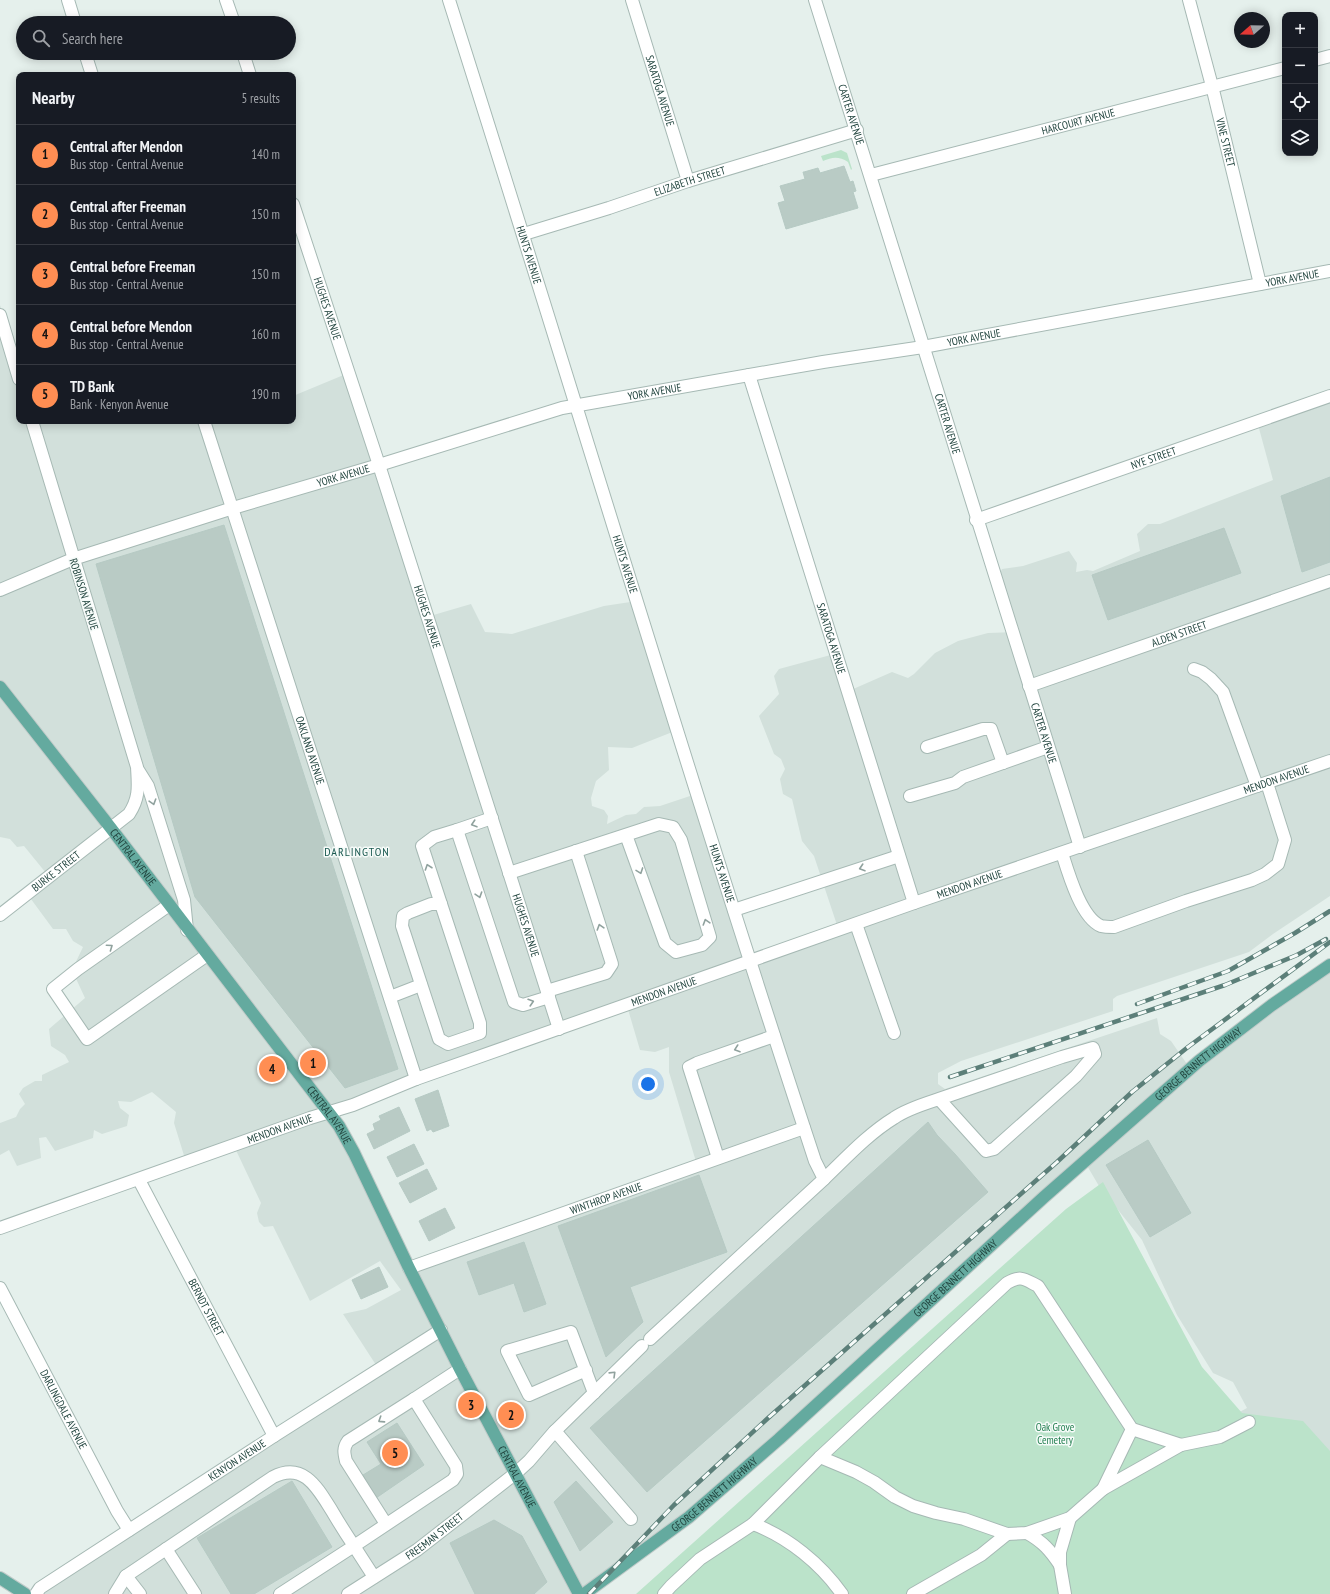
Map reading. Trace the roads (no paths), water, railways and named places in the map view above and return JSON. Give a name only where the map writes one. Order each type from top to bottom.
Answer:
[{"type":"main road","name":"CENTRAL AVENUE","points":[[2,694],[110,827],[187,930],[330,1112],[339,1126],[354,1153],[409,1268],[460,1369],[580,1594]]},
{"type":"main road","name":"GEORGE BENNETT HIGHWAY","points":[[584,1594],[689,1516],[779,1439],[1038,1203],[1199,1061],[1272,1005],[1330,965]]},
{"type":"main road","points":[[0,1578],[25,1594]]},
{"type":"street","points":[[68,0],[73,16]]},
{"type":"street","points":[[226,0],[232,16]]},
{"type":"street","name":"HUNTS AVENUE","points":[[449,0],[524,234],[749,961],[815,1161],[824,1179]]},
{"type":"street","name":"SARATOGA AVENUE","points":[[632,0],[688,181]]},
{"type":"street","name":"VINE STREET","points":[[1189,0],[1212,86],[1260,284]]},
{"type":"street","name":"CARTER AVENUE","points":[[817,1],[922,347],[1080,847]]},
{"type":"street","points":[[1318,59],[1330,56]]},
{"type":"street","points":[[87,60],[91,72]]},
{"type":"street","points":[[245,60],[249,72]]},
{"type":"street","name":"HARCOURT AVENUE","points":[[871,175],[1282,69]]},
{"type":"street","name":"ELIZABETH STREET","points":[[524,234],[609,208],[688,181],[857,130]]},
{"type":"street","name":"HUGHES AVENUE","points":[[296,213],[379,465],[559,1029]]},
{"type":"street","name":"YORK AVENUE","points":[[0,590],[73,559],[233,508],[379,465],[576,404],[823,362],[922,347],[1330,271]]},
{"type":"street","points":[[0,315],[16,369]]},
{"type":"street","name":"SARATOGA AVENUE","points":[[749,375],[914,903]]},
{"type":"street","name":"NYE STREET","points":[[976,520],[1329,399]]},
{"type":"street","name":"ROBINSON AVENUE","points":[[33,424],[137,767],[139,792],[135,804],[129,814],[110,827]]},
{"type":"street","name":"OAKLAND AVENUE","points":[[205,424],[416,1079]]},
{"type":"street","name":"ALDEN STREET","points":[[1029,686],[1330,581]]},
{"type":"street","points":[[1062,853],[1072,885],[1091,918],[1101,926],[1114,927],[1186,901],[1252,880],[1265,874],[1278,864],[1285,840],[1262,784],[1222,692],[1212,679],[1202,672],[1194,669]]},
{"type":"street","points":[[927,747],[982,729],[991,729],[1003,763]]},
{"type":"street","points":[[910,796],[955,783],[963,777],[1048,747]]},
{"type":"street","name":"MENDON AVENUE","points":[[0,1228],[310,1118],[353,1105],[416,1079],[914,903],[1330,761]]},
{"type":"street","name":"ROBINSON AVENUE","points":[[137,767],[148,786],[184,900],[187,930]]},
{"type":"street","points":[[441,904],[431,904],[408,913],[403,916],[402,926],[440,1040],[448,1044],[480,1033],[480,1023],[422,846],[434,837],[492,818]]},
{"type":"street","points":[[509,873],[659,824],[673,827],[681,840],[710,937],[702,945],[676,952],[665,942],[626,835]]},
{"type":"street","name":"BURKE STREET","points":[[0,915],[110,827]]},
{"type":"street","points":[[457,830],[514,1002],[523,1005],[548,994],[606,973],[612,964],[576,851]]},
{"type":"street","points":[[734,910],[899,856]]},
{"type":"street","points":[[169,905],[78,969],[53,989],[87,1039],[207,955]]},
{"type":"street","points":[[856,924],[894,1033]]},
{"type":"street","points":[[390,997],[421,985]]},
{"type":"street","points":[[718,1158],[689,1067],[774,1036]]},
{"type":"street","name":"FREEMAN STREET","points":[[348,1594],[417,1550],[516,1473],[529,1461],[555,1431],[646,1342],[882,1126],[895,1117],[914,1108],[939,1099],[1080,1051],[1093,1048],[1095,1054],[1076,1076],[994,1149],[986,1151],[939,1099]]},
{"type":"street","name":"WINTHROP AVENUE","points":[[409,1268],[804,1128]]},
{"type":"street","name":"BERNDT STREET","points":[[138,1180],[274,1436]]},
{"type":"street","points":[[664,1594],[700,1559],[753,1524],[820,1457],[1015,1278],[1025,1280],[1038,1286],[1132,1429],[1181,1445]]},
{"type":"street","name":"DARLINGDALE AVENUE","points":[[0,1288],[113,1504],[129,1530]]},
{"type":"street","name":"KENYON AVENUE","points":[[36,1594],[40,1588],[274,1436],[441,1330]]},
{"type":"street","points":[[586,1370],[529,1395],[507,1351],[571,1332],[586,1370],[594,1393]]},
{"type":"street","points":[[386,1524],[346,1461],[344,1453],[345,1445],[460,1369]]},
{"type":"street","points":[[280,1594],[453,1480],[456,1474],[456,1466],[414,1399]]},
{"type":"street","points":[[820,1457],[856,1472],[874,1482],[895,1497],[913,1506],[936,1513],[964,1518],[1007,1534],[1027,1533],[1070,1518],[1103,1489],[1181,1445],[1220,1437],[1249,1422]]},
{"type":"street","points":[[1103,1489],[1132,1429]]},
{"type":"street","points":[[555,1431],[630,1520]]},
{"type":"street","points":[[115,1594],[126,1576],[282,1472],[297,1473],[305,1476],[312,1482],[321,1493],[374,1577]]},
{"type":"street","points":[[1065,1594],[1060,1565],[1060,1552],[1070,1518]]},
{"type":"street","points":[[753,1524],[768,1530],[787,1541],[830,1577],[842,1594]]},
{"type":"street","points":[[1027,1533],[1049,1548],[1060,1565]]},
{"type":"street","points":[[913,1594],[981,1556],[1007,1534]]},
{"type":"street","points":[[166,1549],[195,1594]]},
{"type":"street","points":[[126,1576],[140,1594]]},
{"type":"railway","points":[[1137,1004],[1228,971],[1295,933],[1330,911]]},
{"type":"railway","points":[[950,1077],[1225,985],[1297,955],[1326,939]]},
{"type":"railway","points":[[589,1594],[674,1505],[767,1419],[1057,1162],[1132,1092],[1188,1047],[1330,942]]},
{"type":"place","name":"Central after Mendon","points":[[313,1063]]},
{"type":"place","name":"Central before Mendon","points":[[272,1069]]},
{"type":"place","name":"Central before Freeman","points":[[471,1405]]},
{"type":"place","name":"Central after Freeman","points":[[511,1415]]},
{"type":"place","name":"TD Bank","points":[[395,1453]]},
{"type":"district","name":"DARLINGTON","points":[[357,852]]},
{"type":"park label","name":"Oak Grove Cemetery","points":[[1055,1433]]}]
